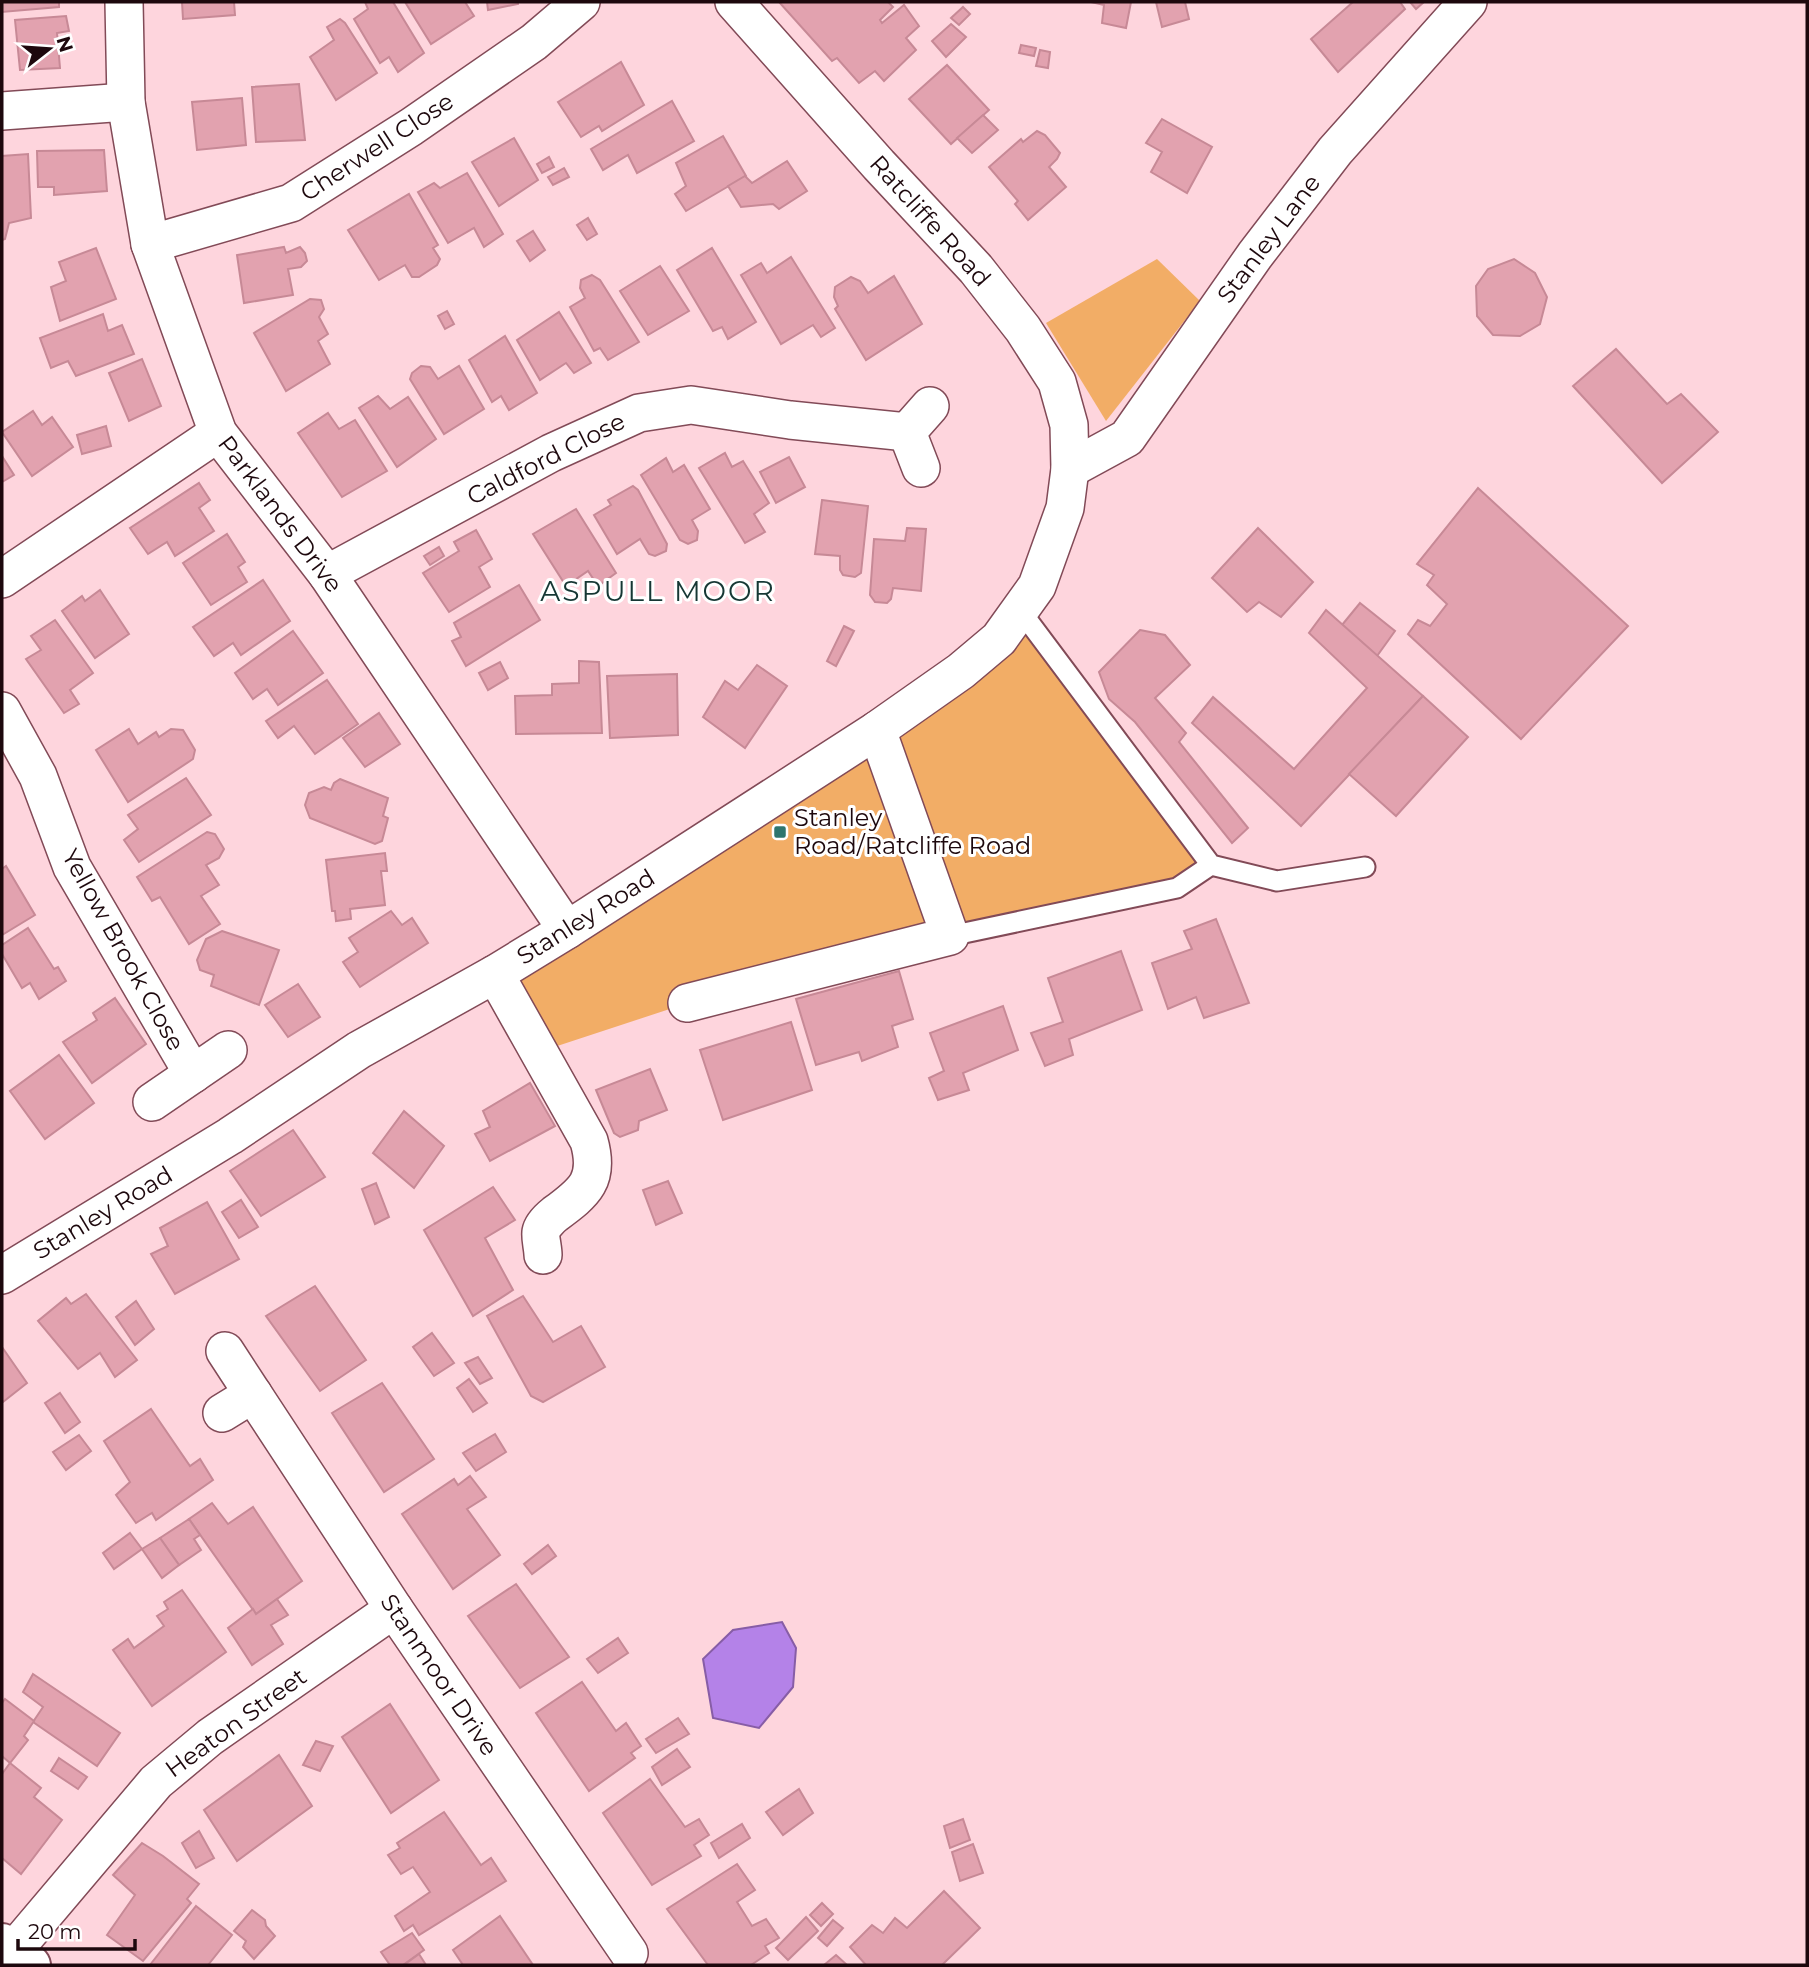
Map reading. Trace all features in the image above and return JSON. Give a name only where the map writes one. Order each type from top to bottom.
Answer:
[{"type":"street","name":"Parklands Drive","points":[[124,2],[126,102],[150,244],[218,433],[327,574],[567,930]]},
{"type":"street","name":"Cherwell Close","points":[[150,244],[290,203],[411,127],[534,42],[580,2]]},
{"type":"street","name":"Ratcliffe Road","points":[[734,2],[976,269],[1023,329],[1057,382],[1069,425],[1070,469]]},
{"type":"street","name":"Stanley Lane","points":[[1070,469],[1128,438],[1255,255],[1335,151],[1468,2]]},
{"type":"street","points":[[2,110],[126,102]]},
{"type":"street","name":"Caldford Close","points":[[327,574],[551,453],[639,413],[691,405],[790,420],[918,419],[921,468]]},
{"type":"street","points":[[2,579],[218,433]]},
{"type":"street","name":"Stanley Road","points":[[2,1275],[230,1136],[359,1050],[495,974],[567,930],[877,730],[961,671],[999,639],[1037,586],[1065,508],[1070,469]]},
{"type":"street","name":"Yellow Brook Close","points":[[2,711],[38,776],[72,867],[193,1074]]},
{"type":"street","points":[[687,1003],[950,936],[877,730]]},
{"type":"street","points":[[495,974],[589,1141],[594,1160],[591,1179],[581,1194],[550,1218],[541,1231],[543,1255]]},
{"type":"street","points":[[152,1102],[228,1050]]},
{"type":"street","name":"Stanmoor Drive","points":[[225,1352],[626,1961]]},
{"type":"street","points":[[222,1413],[253,1394]]},
{"type":"street","name":"Heaton Street","points":[[15,1953],[156,1782],[210,1737],[394,1609]]},
{"type":"lane","points":[[1020,610],[1211,865],[1277,881],[1365,867]]},
{"type":"lane","points":[[950,936],[1177,888],[1211,865]]},
{"type":"shaded area","points":[[1157,259],[1200,301],[1106,421],[1046,323]]},
{"type":"shaded area","points":[[1020,610],[1211,865],[1177,888],[688,1003],[539,1052],[495,974]]},
{"type":"shaded area","points":[[782,1622],[796,1648],[793,1687],[759,1728],[713,1718],[703,1659],[733,1630]]},
{"type":"building","points":[[2,2],[59,2],[59,7],[2,12]]},
{"type":"building","points":[[182,2],[234,2],[235,15],[183,19]]},
{"type":"building","points":[[365,2],[393,2],[424,53],[398,72],[389,57],[380,63],[354,19],[368,9]]},
{"type":"building","points":[[405,2],[465,2],[474,16],[431,44]]},
{"type":"building","points":[[487,2],[518,2],[518,4],[488,10]]},
{"type":"building","points":[[779,2],[888,2],[893,7],[880,20],[882,23],[904,5],[919,26],[906,38],[916,50],[884,81],[875,71],[859,83],[837,58],[832,61]]},
{"type":"building","points":[[1091,2],[1131,2],[1126,28],[1102,23],[1104,5]]},
{"type":"building","points":[[1156,2],[1185,2],[1189,19],[1162,27]]},
{"type":"building","points":[[1353,2],[1400,2],[1405,9],[1338,72],[1311,39]]},
{"type":"building","points":[[1410,2],[1424,2],[1416,9]]},
{"type":"building","points":[[963,7],[970,14],[959,25],[951,18]]},
{"type":"building","points":[[66,16],[69,31],[57,33],[60,68],[20,70],[15,20]]},
{"type":"building","points":[[340,19],[377,73],[336,100],[310,57],[334,40],[327,27]]},
{"type":"building","points":[[951,24],[966,37],[946,57],[932,41]]},
{"type":"building","points":[[1021,45],[1036,48],[1034,56],[1019,53]]},
{"type":"building","points":[[1040,50],[1050,52],[1048,68],[1036,66]]},
{"type":"building","points":[[621,62],[644,105],[602,131],[599,126],[581,137],[558,102]]},
{"type":"building","points":[[947,65],[989,110],[951,144],[909,99]]},
{"type":"building","points":[[299,84],[305,140],[256,142],[252,87]]},
{"type":"building","points":[[242,98],[246,145],[197,150],[192,102]]},
{"type":"building","points":[[672,101],[694,141],[637,173],[628,155],[603,170],[591,149]]},
{"type":"building","points":[[983,115],[998,130],[972,153],[957,138]]},
{"type":"building","points":[[1162,119],[1212,147],[1187,193],[1151,172],[1162,152],[1146,143]]},
{"type":"building","points":[[1037,131],[1045,135],[1060,153],[1049,167],[1066,187],[1028,220],[1015,204],[1018,201],[989,167],[1021,139],[1023,142]]},
{"type":"building","points":[[723,136],[746,176],[686,211],[675,194],[686,186],[676,163]]},
{"type":"building","points":[[514,138],[538,180],[499,206],[472,162]]},
{"type":"building","points":[[104,150],[107,191],[54,195],[54,187],[38,187],[37,151]]},
{"type":"building","points":[[28,154],[31,218],[9,223],[5,239],[2,240],[2,156]]},
{"type":"building","points":[[549,157],[554,167],[542,173],[537,164]]},
{"type":"building","points":[[787,161],[807,191],[779,209],[773,204],[741,207],[728,186],[745,176],[752,183]]},
{"type":"building","points":[[564,168],[569,177],[553,185],[548,177]]},
{"type":"building","points":[[467,173],[503,234],[484,247],[474,228],[448,243],[418,192],[434,183],[440,188]]},
{"type":"building","points":[[409,194],[438,245],[433,248],[440,259],[437,265],[419,277],[412,277],[405,265],[379,280],[348,230]]},
{"type":"building","points":[[588,218],[597,234],[587,240],[577,225]]},
{"type":"building","points":[[533,231],[545,250],[530,261],[517,241]]},
{"type":"building","points":[[284,247],[286,253],[300,247],[307,261],[301,267],[288,269],[293,295],[244,303],[237,255]]},
{"type":"building","points":[[96,248],[116,299],[60,321],[51,287],[66,281],[59,262]]},
{"type":"building","points":[[712,248],[756,322],[728,339],[722,327],[713,331],[677,270]]},
{"type":"building","points":[[791,257],[835,328],[821,337],[813,325],[781,344],[741,275],[761,263],[767,273]]},
{"type":"building","points":[[1514,259],[1535,273],[1547,297],[1540,324],[1520,336],[1493,335],[1477,316],[1476,286],[1488,269]]},
{"type":"building","points":[[660,266],[689,311],[648,335],[620,291]]},
{"type":"building","points":[[592,275],[600,280],[639,342],[608,360],[600,348],[594,351],[570,307],[585,298],[580,288],[581,280]]},
{"type":"building","points":[[894,276],[922,324],[866,360],[835,309],[838,306],[834,297],[835,287],[851,277],[860,281],[868,293]]},
{"type":"building","points":[[310,299],[321,300],[324,309],[319,317],[328,334],[318,341],[330,364],[286,391],[254,333]]},
{"type":"building","points":[[447,311],[454,324],[445,329],[438,316]]},
{"type":"building","points":[[559,312],[591,363],[574,373],[566,363],[540,380],[517,340]]},
{"type":"building","points":[[103,314],[108,331],[122,325],[134,354],[76,376],[68,361],[51,368],[40,338]]},
{"type":"building","points":[[505,336],[537,393],[509,410],[501,396],[492,402],[469,360]]},
{"type":"building","points":[[1616,349],[1667,404],[1681,394],[1718,432],[1662,483],[1573,386]]},
{"type":"building","points":[[142,359],[161,406],[129,421],[109,373]]},
{"type":"building","points":[[421,366],[430,367],[438,379],[459,366],[484,409],[444,434],[410,379],[412,373]]},
{"type":"building","points":[[378,396],[390,409],[408,397],[436,439],[397,467],[359,408]]},
{"type":"building","points":[[33,411],[42,425],[52,417],[73,447],[32,476],[2,432]]},
{"type":"building","points":[[328,413],[339,429],[355,420],[387,471],[342,497],[298,433]]},
{"type":"building","points":[[106,426],[111,446],[82,454],[77,435]]},
{"type":"building","points":[[725,453],[732,467],[743,461],[769,503],[754,514],[765,532],[745,543],[699,468]]},
{"type":"building","points":[[2,456],[14,475],[2,482]]},
{"type":"building","points":[[789,457],[805,487],[776,503],[760,472]]},
{"type":"building","points":[[666,458],[673,472],[684,465],[710,509],[692,520],[698,531],[697,540],[688,544],[680,540],[641,475]]},
{"type":"building","points":[[199,483],[210,500],[199,508],[214,531],[175,556],[167,542],[148,554],[130,528]]},
{"type":"building","points":[[633,486],[638,490],[667,544],[666,551],[655,556],[649,554],[640,539],[617,554],[594,515],[611,505],[608,500]]},
{"type":"building","points":[[1478,488],[1628,626],[1521,739],[1408,634],[1418,620],[1430,626],[1447,604],[1427,585],[1434,575],[1417,564]]},
{"type":"building","points":[[822,500],[868,506],[861,573],[855,577],[843,575],[840,570],[840,556],[815,554]]},
{"type":"building","points":[[576,509],[616,573],[598,586],[588,571],[566,586],[533,534]]},
{"type":"building","points":[[907,528],[926,529],[921,591],[893,588],[891,599],[887,603],[875,602],[870,595],[874,539],[905,541]]},
{"type":"building","points":[[1258,528],[1313,582],[1281,617],[1259,602],[1247,612],[1212,578]]},
{"type":"building","points":[[476,530],[492,559],[479,567],[490,587],[449,612],[423,573],[459,551],[454,542]]},
{"type":"building","points":[[227,534],[245,562],[238,567],[247,582],[211,605],[183,563]]},
{"type":"building","points":[[439,547],[444,556],[430,565],[424,556]]},
{"type":"building","points":[[263,580],[290,621],[241,655],[233,643],[214,656],[193,627]]},
{"type":"building","points":[[519,585],[540,620],[466,666],[452,641],[461,637],[454,623]]},
{"type":"building","points":[[100,590],[129,634],[95,658],[62,611],[82,596],[85,601]]},
{"type":"building","points":[[1360,603],[1395,631],[1377,656],[1342,625]]},
{"type":"building","points":[[1326,610],[1423,696],[1301,826],[1192,723],[1213,697],[1294,769],[1367,688],[1309,633]]},
{"type":"building","points":[[55,620],[93,673],[70,690],[79,704],[64,713],[26,659],[41,650],[31,636]]},
{"type":"building","points":[[844,626],[854,631],[836,666],[827,661]]},
{"type":"building","points":[[1140,630],[1165,635],[1190,665],[1155,698],[1186,733],[1179,742],[1248,828],[1232,843],[1135,722],[1109,699],[1099,672]]},
{"type":"building","points":[[293,631],[323,673],[278,705],[267,689],[253,699],[235,673]]},
{"type":"building","points":[[579,661],[599,662],[602,733],[516,734],[515,696],[552,695],[552,684],[579,683]]},
{"type":"building","points":[[500,662],[508,678],[488,690],[479,673]]},
{"type":"building","points":[[757,665],[787,686],[745,748],[703,717],[725,681],[738,690]]},
{"type":"building","points":[[677,674],[678,735],[610,738],[607,676]]},
{"type":"building","points":[[327,680],[358,724],[315,754],[294,726],[278,738],[266,721]]},
{"type":"building","points":[[1423,696],[1468,737],[1396,816],[1349,774]]},
{"type":"building","points":[[379,713],[400,744],[365,767],[343,738]]},
{"type":"building","points":[[129,729],[138,744],[156,732],[159,737],[171,729],[183,730],[195,750],[193,759],[128,802],[96,750]]},
{"type":"building","points":[[186,778],[211,815],[139,862],[124,840],[138,829],[128,815]]},
{"type":"building","points":[[340,779],[388,798],[383,816],[388,818],[382,841],[375,844],[310,818],[305,805],[309,793],[324,787],[331,790],[334,783]]},
{"type":"building","points":[[207,832],[215,834],[224,849],[219,858],[206,865],[219,885],[201,896],[220,924],[189,944],[160,897],[152,901],[137,877]]},
{"type":"building","points":[[385,853],[387,871],[381,871],[385,905],[350,909],[351,919],[336,921],[335,911],[332,911],[326,860]]},
{"type":"building","points":[[6,866],[35,915],[2,935],[2,869]]},
{"type":"building","points":[[391,911],[402,925],[412,918],[428,943],[360,987],[343,962],[358,952],[349,938]]},
{"type":"building","points":[[1216,919],[1249,1003],[1204,1018],[1196,997],[1168,1009],[1152,963],[1192,949],[1184,931]]},
{"type":"building","points":[[28,928],[54,969],[58,967],[66,981],[39,999],[30,983],[22,988],[2,954],[2,945]]},
{"type":"building","points":[[222,931],[279,950],[259,1005],[211,986],[214,975],[200,970],[197,960],[206,939]]},
{"type":"building","points":[[1121,951],[1142,1010],[1069,1039],[1073,1055],[1045,1066],[1031,1033],[1063,1022],[1048,978]]},
{"type":"building","points":[[899,971],[913,1019],[892,1026],[898,1047],[862,1061],[859,1052],[816,1065],[796,999]]},
{"type":"building","points":[[298,984],[320,1017],[288,1037],[265,1005]]},
{"type":"building","points":[[115,998],[146,1044],[92,1083],[63,1042],[97,1020],[93,1013]]},
{"type":"building","points":[[1003,1006],[1018,1050],[963,1073],[969,1090],[938,1100],[929,1078],[944,1071],[930,1033]]},
{"type":"building","points":[[791,1022],[812,1090],[723,1120],[700,1050]]},
{"type":"building","points":[[59,1055],[94,1103],[45,1139],[10,1091]]},
{"type":"building","points":[[650,1069],[667,1110],[639,1121],[638,1130],[620,1137],[614,1133],[596,1090]]},
{"type":"building","points":[[530,1083],[555,1126],[490,1161],[475,1134],[490,1127],[483,1111]]},
{"type":"building","points":[[404,1111],[444,1146],[414,1188],[373,1153]]},
{"type":"building","points":[[293,1130],[325,1177],[261,1216],[230,1171]]},
{"type":"building","points":[[668,1181],[682,1213],[656,1225],[643,1190]]},
{"type":"building","points":[[376,1183],[389,1217],[375,1224],[362,1189]]},
{"type":"building","points":[[493,1187],[515,1220],[485,1238],[513,1290],[473,1316],[424,1230]]},
{"type":"building","points":[[241,1200],[258,1227],[239,1238],[222,1212]]},
{"type":"building","points":[[207,1202],[239,1259],[175,1294],[151,1254],[168,1246],[160,1228]]},
{"type":"building","points":[[315,1286],[366,1360],[320,1391],[266,1316]]},
{"type":"building","points":[[86,1294],[137,1360],[115,1377],[100,1353],[78,1369],[38,1321],[66,1298],[71,1304]]},
{"type":"building","points":[[523,1296],[553,1342],[581,1326],[605,1367],[543,1402],[531,1396],[487,1316]]},
{"type":"building","points":[[136,1301],[154,1329],[135,1345],[116,1317]]},
{"type":"building","points":[[432,1333],[454,1363],[434,1376],[413,1347]]},
{"type":"building","points":[[2,1347],[27,1383],[3,1402],[2,1400]]},
{"type":"building","points":[[478,1357],[492,1378],[480,1384],[465,1363]]},
{"type":"building","points":[[469,1379],[487,1403],[473,1412],[457,1388]]},
{"type":"building","points":[[382,1383],[434,1459],[384,1492],[332,1413]]},
{"type":"building","points":[[60,1393],[80,1422],[65,1433],[45,1403]]},
{"type":"building","points":[[151,1409],[190,1466],[200,1459],[213,1480],[156,1520],[152,1513],[136,1523],[116,1495],[130,1482],[104,1441]]},
{"type":"building","points":[[495,1434],[506,1452],[476,1471],[463,1453]]},
{"type":"building","points":[[79,1435],[91,1451],[66,1470],[53,1452]]},
{"type":"building","points":[[470,1476],[486,1497],[467,1509],[500,1555],[453,1589],[402,1514],[454,1479],[458,1485]]},
{"type":"building","points":[[212,1503],[228,1524],[253,1507],[302,1581],[256,1614],[189,1519]]},
{"type":"building","points":[[189,1519],[200,1535],[194,1539],[201,1550],[179,1565],[160,1538]]},
{"type":"building","points":[[130,1533],[142,1549],[114,1569],[103,1553]]},
{"type":"building","points":[[160,1538],[179,1565],[162,1578],[142,1549]]},
{"type":"building","points":[[548,1545],[556,1556],[532,1574],[524,1564]]},
{"type":"building","points":[[516,1584],[569,1657],[520,1688],[468,1616]]},
{"type":"building","points":[[182,1590],[226,1652],[152,1706],[113,1650],[128,1639],[134,1648],[164,1626],[157,1616],[168,1609],[164,1602]]},
{"type":"building","points":[[277,1599],[288,1615],[271,1625],[283,1644],[252,1665],[228,1628],[253,1609],[256,1614]]},
{"type":"building","points":[[618,1638],[628,1653],[598,1673],[587,1659]]},
{"type":"building","points":[[33,1674],[120,1733],[97,1766],[33,1722],[43,1707],[23,1692]]},
{"type":"building","points":[[582,1682],[616,1731],[626,1723],[641,1746],[631,1753],[635,1758],[589,1791],[536,1713]]},
{"type":"building","points":[[5,1699],[34,1721],[24,1736],[28,1740],[10,1763],[2,1756],[2,1703]]},
{"type":"building","points":[[390,1704],[439,1780],[391,1813],[342,1737]]},
{"type":"building","points":[[678,1718],[689,1734],[656,1753],[646,1739]]},
{"type":"building","points":[[316,1741],[333,1746],[320,1771],[303,1765]]},
{"type":"building","points":[[677,1749],[690,1767],[662,1785],[652,1767]]},
{"type":"building","points":[[279,1755],[312,1806],[237,1861],[204,1810]]},
{"type":"building","points":[[59,1758],[87,1777],[78,1789],[51,1771]]},
{"type":"building","points":[[10,1763],[41,1788],[34,1797],[62,1820],[21,1874],[2,1858],[2,1774]]},
{"type":"building","points":[[650,1779],[685,1827],[699,1819],[709,1835],[694,1845],[701,1856],[652,1885],[603,1813]]},
{"type":"building","points":[[799,1789],[813,1813],[783,1835],[766,1812]]},
{"type":"building","points":[[444,1812],[481,1865],[491,1858],[506,1881],[419,1935],[413,1925],[404,1931],[395,1916],[430,1892],[413,1867],[401,1874],[388,1855],[400,1848],[397,1843]]},
{"type":"building","points":[[963,1819],[970,1840],[950,1848],[944,1826]]},
{"type":"building","points":[[742,1824],[750,1838],[719,1858],[711,1843]]},
{"type":"building","points":[[199,1831],[214,1858],[196,1868],[182,1843]]},
{"type":"building","points":[[142,1843],[199,1884],[187,1899],[191,1903],[143,1961],[107,1935],[135,1895],[113,1875]]},
{"type":"building","points":[[973,1844],[983,1873],[960,1881],[952,1852]]},
{"type":"building","points":[[737,1864],[755,1890],[737,1902],[752,1926],[766,1919],[779,1938],[765,1946],[769,1953],[751,1965],[708,1965],[667,1909]]},
{"type":"building","points":[[944,1891],[980,1928],[942,1965],[866,1965],[850,1947],[872,1925],[883,1933],[895,1918],[907,1928]]},
{"type":"building","points":[[822,1903],[833,1914],[821,1926],[810,1915]]},
{"type":"building","points":[[196,1906],[232,1935],[208,1965],[150,1965]]},
{"type":"building","points":[[252,1910],[265,1920],[266,1926],[275,1936],[254,1959],[243,1947],[246,1941],[234,1931]]},
{"type":"building","points":[[500,1916],[533,1965],[463,1965],[453,1950]]},
{"type":"building","points":[[806,1917],[818,1931],[788,1960],[776,1948]]},
{"type":"building","points":[[833,1920],[843,1928],[827,1946],[818,1938]]},
{"type":"building","points":[[412,1933],[424,1950],[403,1965],[390,1965],[381,1952]]},
{"type":"building","points":[[419,1954],[426,1965],[404,1965]]},
{"type":"building","points":[[836,1955],[847,1965],[824,1965]]},
{"type":"place","name":"Stanley Road/Ratcliffe Road","points":[[780,832]]},
{"type":"district","name":"ASPULL MOOR","points":[[658,591]]}]
